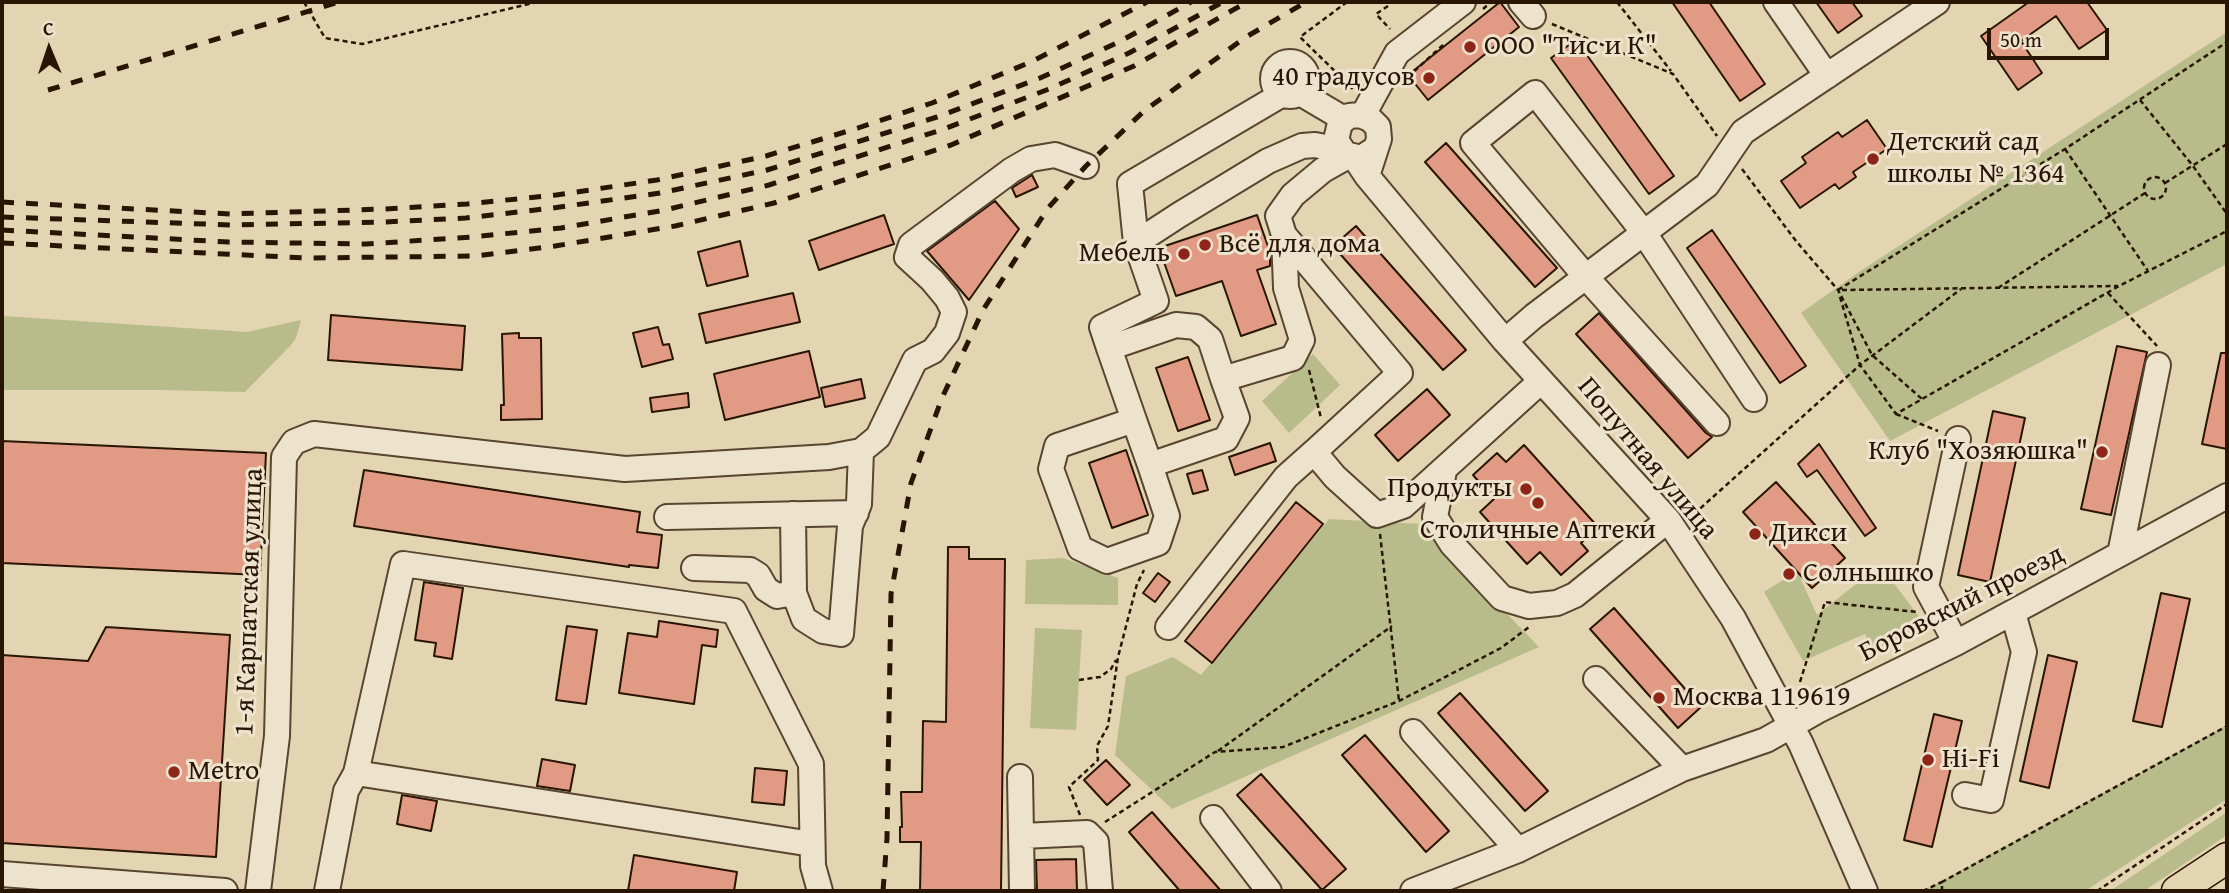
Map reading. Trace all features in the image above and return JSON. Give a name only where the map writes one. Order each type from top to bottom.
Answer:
[{"type":"main road","points":[[2177,891],[2227,858]]},
{"type":"street","points":[[1776,2],[1827,76]]},
{"type":"street","points":[[1506,341],[1586,276],[1707,185],[1743,132],[1937,2]]},
{"type":"street","points":[[1357,158],[1336,134],[1337,128],[1353,117],[1397,53],[1425,30],[1472,6]]},
{"type":"street","points":[[1717,423],[1586,276],[1473,143],[1535,93],[1644,233],[1754,399]]},
{"type":"street","points":[[1134,420],[1057,446],[1051,469],[1080,548],[1107,561],[1158,543],[1167,516],[1150,465],[1102,327],[1156,301],[1136,243],[1135,210],[1130,184],[1291,94],[1353,117],[1370,119],[1378,127],[1379,139],[1357,158],[1323,170],[1293,195],[1278,216],[1284,235],[1286,288],[1302,340],[1293,358],[1223,379]]},
{"type":"street","points":[[1136,243],[1268,161],[1302,146],[1315,145],[1357,158]]},
{"type":"street","points":[[793,514],[794,593],[804,619],[823,631],[841,634],[850,526],[859,504],[861,452],[878,437],[915,360],[933,351],[947,333],[954,312],[933,280],[907,257],[911,245],[1012,170],[1031,159],[1055,155],[1086,166]]},
{"type":"street","name":"Попутная улица","points":[[1357,158],[1506,341],[1668,520],[1733,618],[1801,744],[1866,891]]},
{"type":"street","points":[[1168,627],[1286,477],[1400,373],[1284,235]]},
{"type":"street","points":[[1109,348],[1176,325],[1196,327],[1210,339],[1237,418],[1226,439],[1150,465]]},
{"type":"street","points":[[2120,554],[2158,365]]},
{"type":"street","points":[[1321,446],[1335,477],[1377,515],[1403,506],[1541,381]]},
{"type":"street","name":"1-я Карпатская улица","points":[[258,891],[277,736],[284,457],[294,442],[314,434],[625,469],[829,457],[861,452]]},
{"type":"street","points":[[1956,643],[1926,587],[1958,439]]},
{"type":"street","points":[[1444,471],[1435,517],[1452,544],[1502,598],[1529,606],[1557,603],[1575,595],[1668,520]]},
{"type":"street","name":"Боровский проезд","points":[[1413,891],[1518,850],[1682,769],[1766,740],[1817,711],[2013,613],[2227,496]]},
{"type":"street","points":[[667,517],[856,513]]},
{"type":"street","points":[[327,891],[345,791],[356,774],[403,564],[734,611],[811,764],[813,866],[820,891]]},
{"type":"street","points":[[694,568],[750,570],[758,575],[766,589],[777,596],[794,593]]},
{"type":"street","points":[[1965,795],[1990,800],[2024,652],[2013,613]]},
{"type":"street","points":[[1596,679],[1682,769]]},
{"type":"street","points":[[1413,732],[1518,850]]},
{"type":"street","points":[[356,774],[812,844]]},
{"type":"street","points":[[1020,777],[1022,891]]},
{"type":"street","points":[[1213,818],[1269,891]]},
{"type":"street","points":[[1022,836],[1087,833],[1096,842],[1100,891]]},
{"type":"street","points":[[2,874],[233,891]]},
{"type":"path","points":[[304,2],[325,38],[362,44],[537,2]]},
{"type":"path","points":[[1347,2],[1300,37],[1356,92]]},
{"type":"path","points":[[1472,6],[1491,2]]},
{"type":"path","points":[[1617,2],[1796,241],[1838,290],[1872,355],[1922,400]]},
{"type":"path","points":[[1388,6],[1376,14],[1390,29]]},
{"type":"path","points":[[1527,9],[1673,74]]},
{"type":"path","points":[[1408,77],[1449,39]]},
{"type":"path","points":[[1838,290],[2065,149],[2227,42]]},
{"type":"path","points":[[2140,100],[2227,214]]},
{"type":"path","points":[[2165,183],[2227,144]]},
{"type":"path","points":[[2065,149],[2149,272]]},
{"type":"path","points":[[2157,177],[2165,183],[2166,191],[2161,197],[2151,198],[2145,193],[2144,186],[2150,178],[2157,177]]},
{"type":"path","points":[[1997,288],[2145,193]]},
{"type":"path","points":[[1896,414],[2119,286],[2227,231]]},
{"type":"path","points":[[1838,290],[2119,286]]},
{"type":"path","points":[[1694,514],[1860,365],[1962,288]]},
{"type":"path","points":[[1838,290],[1860,365],[1896,414],[1958,439]]},
{"type":"path","points":[[2108,293],[2161,350],[2158,365]]},
{"type":"path","points":[[1302,340],[1321,446]]},
{"type":"path","points":[[1377,515],[1399,701]]},
{"type":"path","points":[[1158,543],[1137,584],[1118,657],[1108,726],[1097,746],[1098,760],[1069,787],[1087,833],[1215,752],[1392,626]]},
{"type":"path","points":[[1800,682],[1825,602],[1941,615]]},
{"type":"path","points":[[1215,752],[1283,747],[1399,701],[1501,648],[1533,625]]},
{"type":"path","points":[[1079,680],[1100,677],[1111,668],[1118,657]]},
{"type":"path","points":[[1923,891],[2227,726]]},
{"type":"path","points":[[2097,891],[2227,804]]},
{"type":"path","points":[[1942,882],[1942,891]]},
{"type":"green space","points":[[2227,32],[2227,264],[1890,441],[1801,313],[1859,272]]},
{"type":"green space","points":[[2,316],[247,332],[301,320],[296,338],[290,346],[245,392],[2,390]]},
{"type":"green space","points":[[1313,354],[1340,385],[1289,433],[1262,401]]},
{"type":"green space","points":[[1329,519],[1420,524],[1539,647],[1172,809],[1115,755],[1126,676],[1173,657],[1201,675]]},
{"type":"green space","points":[[1063,558],[1118,578],[1118,605],[1025,604],[1026,560]]},
{"type":"green space","points":[[1797,571],[1817,615],[1856,584],[1893,582],[1926,626],[1872,651],[1865,634],[1803,661],[1764,592]]},
{"type":"green space","points":[[1035,628],[1082,630],[1076,730],[1030,728]]},
{"type":"green space","points":[[2227,725],[2227,799],[2085,891],[1923,891]]},
{"type":"green space","points":[[2227,812],[2227,835],[2144,891],[2110,891]]},
{"type":"building","points":[[1500,2],[1519,27],[1428,100],[1408,75]]},
{"type":"building","points":[[1672,2],[1709,2],[1765,84],[1740,101]]},
{"type":"building","points":[[1816,2],[1852,2],[1862,16],[1838,33]]},
{"type":"building","points":[[2029,2],[2087,2],[2107,30],[2079,49],[2056,16],[2021,41],[2042,73],[2018,90],[1981,36]]},
{"type":"building","points":[[1576,40],[1674,176],[1649,194],[1551,58]]},
{"type":"building","points":[[1867,120],[1887,149],[1853,172],[1856,177],[1839,189],[1835,184],[1800,208],[1781,181],[1806,163],[1802,157],[1838,132],[1842,137]]},
{"type":"building","points":[[1446,143],[1557,268],[1535,287],[1425,162]]},
{"type":"building","points":[[1032,175],[1038,187],[1016,197],[1012,188]]},
{"type":"building","points":[[995,201],[1019,229],[969,300],[927,251]]},
{"type":"building","points":[[884,215],[894,244],[819,270],[809,241]]},
{"type":"building","points":[[1257,215],[1270,252],[1270,266],[1257,270],[1276,324],[1241,336],[1222,281],[1176,296],[1159,248]]},
{"type":"building","points":[[1356,226],[1466,350],[1443,370],[1333,246]]},
{"type":"building","points":[[1712,230],[1806,366],[1780,383],[1687,248]]},
{"type":"building","points":[[740,241],[748,276],[707,286],[698,252]]},
{"type":"building","points":[[793,293],[800,322],[706,343],[699,314]]},
{"type":"building","points":[[1599,313],[1712,437],[1688,458],[1576,334]]},
{"type":"building","points":[[331,315],[465,326],[462,370],[328,360]]},
{"type":"building","points":[[658,327],[663,345],[669,344],[673,359],[642,367],[633,333]]},
{"type":"building","points":[[519,333],[519,338],[541,338],[542,419],[501,420],[501,405],[504,405],[502,334]]},
{"type":"building","points":[[2117,346],[2147,352],[2111,515],[2081,509]]},
{"type":"building","points":[[809,351],[820,397],[725,420],[714,374]]},
{"type":"building","points":[[2221,353],[2227,353],[2227,449],[2202,444]]},
{"type":"building","points":[[1188,357],[1210,420],[1178,431],[1156,368]]},
{"type":"building","points":[[861,379],[865,398],[825,407],[821,388]]},
{"type":"building","points":[[1427,389],[1450,415],[1398,461],[1375,435]]},
{"type":"building","points":[[688,393],[689,407],[652,412],[650,398]]},
{"type":"building","points":[[1993,411],[2025,418],[1990,582],[1958,575]]},
{"type":"building","points":[[2,441],[266,453],[260,575],[2,563]]},
{"type":"building","points":[[1270,443],[1276,461],[1235,475],[1229,457]]},
{"type":"building","points":[[1819,444],[1876,528],[1865,536],[1817,470],[1807,477],[1798,464]]},
{"type":"building","points":[[1524,445],[1598,527],[1581,543],[1588,551],[1561,575],[1540,552],[1527,564],[1480,512],[1494,499],[1473,475],[1497,453],[1506,462]]},
{"type":"building","points":[[1126,450],[1148,515],[1112,528],[1089,463]]},
{"type":"building","points":[[364,470],[640,512],[637,532],[662,535],[658,568],[629,567],[354,526]]},
{"type":"building","points":[[1202,470],[1208,490],[1193,494],[1187,474]]},
{"type":"building","points":[[1776,482],[1845,558],[1812,588],[1743,512]]},
{"type":"building","points":[[1296,502],[1323,524],[1212,663],[1185,641]]},
{"type":"building","points":[[948,547],[969,547],[969,559],[1005,559],[1001,891],[920,891],[921,842],[900,842],[901,792],[922,792],[923,721],[946,722]]},
{"type":"building","points":[[1158,573],[1170,582],[1155,602],[1143,593]]},
{"type":"building","points":[[424,582],[463,588],[452,659],[434,656],[436,643],[415,640]]},
{"type":"building","points":[[2161,593],[2190,599],[2162,727],[2133,721]]},
{"type":"building","points":[[1614,608],[1701,707],[1678,728],[1590,629]]},
{"type":"building","points":[[659,621],[718,630],[716,647],[702,645],[694,704],[619,693],[628,633],[657,637]]},
{"type":"building","points":[[567,626],[597,630],[586,704],[556,700]]},
{"type":"building","points":[[106,627],[230,635],[216,857],[2,843],[2,655],[88,661]]},
{"type":"building","points":[[2048,655],[2077,662],[2049,788],[2020,781]]},
{"type":"building","points":[[1460,693],[1548,791],[1525,811],[1438,713]]},
{"type":"building","points":[[1934,714],[1962,721],[1932,847],[1904,840]]},
{"type":"building","points":[[1365,735],[1449,831],[1426,852],[1342,755]]},
{"type":"building","points":[[542,759],[575,765],[570,791],[537,786]]},
{"type":"building","points":[[1106,760],[1130,785],[1107,805],[1084,780]]},
{"type":"building","points":[[755,768],[787,771],[784,805],[752,802]]},
{"type":"building","points":[[1261,774],[1346,869],[1322,890],[1237,795]]},
{"type":"building","points":[[402,795],[437,801],[431,831],[397,824]]},
{"type":"building","points":[[1152,812],[1221,891],[1180,891],[1129,832]]},
{"type":"building","points":[[634,855],[737,872],[734,891],[628,891]]},
{"type":"building","points":[[1076,859],[1077,891],[1037,891],[1036,860]]},
{"type":"railway","points":[[48,90],[339,2]]},
{"type":"railway","points":[[2,202],[230,214],[385,209],[556,195],[657,180],[766,156],[932,103],[1033,61],[1147,2]]},
{"type":"railway","points":[[2,217],[231,225],[384,222],[466,218],[660,193],[767,170],[937,117],[1040,78],[1119,42],[1191,2]]},
{"type":"railway","points":[[2,230],[229,242],[366,244],[561,228],[665,210],[769,185],[941,130],[1049,89],[1129,53],[1223,2]]},
{"type":"railway","points":[[2,243],[306,258],[475,256],[675,226],[774,203],[951,145],[1134,66],[1247,2]]},
{"type":"railway","points":[[883,891],[887,838],[891,594],[911,483],[942,398],[983,310],[1048,208],[1086,166],[1144,111],[1246,37],[1306,2]]},
{"type":"place","name":"ООО \"Тис и К\"","points":[[1470,47]]},
{"type":"place","name":"40 градусов","points":[[1429,78]]},
{"type":"place","name":"Детский сад школы № 1364","points":[[1873,159]]},
{"type":"place","name":"Всё для дома","points":[[1205,245]]},
{"type":"place","name":"Мебель","points":[[1184,254]]},
{"type":"place","name":"Клуб \"Хозяюшка\"","points":[[2102,452]]},
{"type":"place","name":"Продукты","points":[[1526,489]]},
{"type":"place","name":"Столичные Аптеки","points":[[1538,503]]},
{"type":"place","name":"Дикси","points":[[1755,534]]},
{"type":"place","name":"Солнышко","points":[[1789,574]]},
{"type":"place","name":"Москва 119619","points":[[1659,698]]},
{"type":"place","name":"Hi-Fi","points":[[1928,760]]},
{"type":"place","name":"Metro","points":[[174,772]]}]
